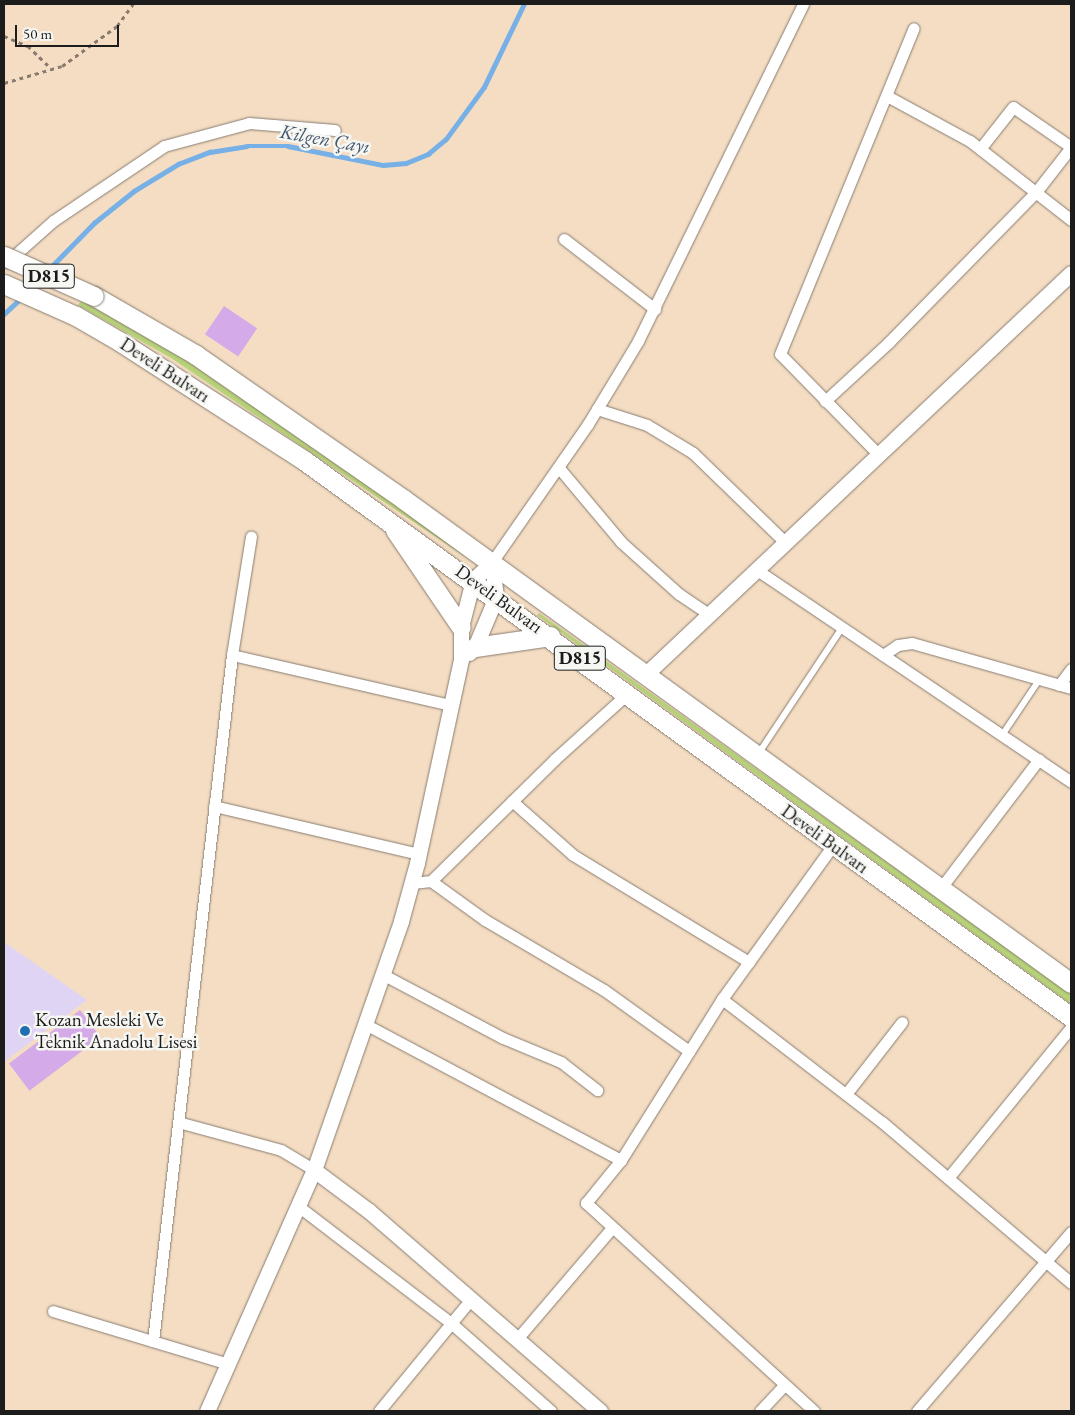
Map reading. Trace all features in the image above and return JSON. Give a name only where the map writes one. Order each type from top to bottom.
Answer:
[{"type":"highway","name":"Develi Bulvarı","points":[[4,256],[94,296],[196,355],[492,562],[1071,983]]},
{"type":"highway","name":"Develi Bulvarı","points":[[4,284],[76,316],[140,354],[386,517],[1071,1017]]},
{"type":"highway","points":[[386,517],[461,627]]},
{"type":"highway","points":[[475,647],[550,636]]},
{"type":"street","points":[[207,1411],[314,1170],[412,883],[461,660],[461,627],[473,580],[492,562],[559,468],[597,409],[655,309],[803,4]]},
{"type":"street","points":[[879,455],[780,354],[914,28]]},
{"type":"street","points":[[887,96],[980,149],[1071,220]]},
{"type":"street","points":[[825,401],[888,343],[1036,192],[1071,147],[1012,107],[980,149]]},
{"type":"street","points":[[4,265],[53,220],[164,146],[249,123],[335,130]]},
{"type":"street","points":[[564,240],[655,309]]},
{"type":"street","points":[[646,674],[1071,274]]},
{"type":"street","points":[[597,409],[647,426],[693,453],[786,543]]},
{"type":"street","points":[[559,468],[621,542],[679,594],[710,615]]},
{"type":"street","points":[[153,1341],[232,655],[251,537]]},
{"type":"street","points":[[461,660],[475,647],[496,597],[492,562]]},
{"type":"street","points":[[757,570],[1071,782]]},
{"type":"street","points":[[883,655],[898,645],[912,643],[1071,688]]},
{"type":"street","points":[[232,655],[450,705]]},
{"type":"street","points":[[1059,685],[1071,669]]},
{"type":"street","points":[[412,883],[431,881],[512,801],[628,693]]},
{"type":"street","points":[[940,889],[1039,759]]},
{"type":"street","points":[[512,801],[573,855],[749,962]]},
{"type":"street","points":[[214,806],[419,854]]},
{"type":"street","points":[[814,1411],[611,1229],[586,1203],[621,1160],[722,999],[833,845]]},
{"type":"street","points":[[431,881],[485,920],[604,990],[690,1051]]},
{"type":"street","points":[[382,974],[503,1038],[561,1062],[598,1090]]},
{"type":"street","points":[[722,999],[846,1094],[1046,1260],[1071,1283]]},
{"type":"street","points":[[846,1094],[902,1022]]},
{"type":"street","points":[[365,1024],[621,1160]]},
{"type":"street","points":[[948,1178],[1071,1027]]},
{"type":"street","points":[[178,1122],[281,1150],[314,1170],[369,1211],[600,1411]]},
{"type":"street","points":[[298,1206],[450,1324],[551,1411]]},
{"type":"street","points":[[517,1339],[611,1229]]},
{"type":"street","points":[[917,1411],[1071,1232]]},
{"type":"street","points":[[379,1411],[470,1299]]},
{"type":"street","points":[[53,1310],[228,1364]]},
{"type":"street","points":[[760,1411],[784,1385]]},
{"type":"lane","points":[[757,756],[842,628]]},
{"type":"lane","points":[[1002,734],[1040,679]]},
{"type":"path","points":[[4,83],[62,66],[117,26],[133,4]]},
{"type":"path","points":[[4,36],[28,46],[51,68]]},
{"type":"shaded area","name":"Kozan Mesleki Ve Teknik Anadolu Lisesi","points":[[4,942],[87,1000],[4,1062]]},
{"type":"green space","points":[[82,300],[158,341],[466,553],[464,556],[171,358],[78,305]]},
{"type":"green space","points":[[539,613],[1071,994],[1071,1004],[537,615]]},
{"type":"building","points":[[224,306],[257,328],[238,357],[205,334]]},
{"type":"building","points":[[80,1010],[100,1037],[29,1091],[9,1064]]},
{"type":"waterway","name":"Kilgen Çayı","points":[[48,270],[94,223],[134,191],[178,164],[210,152],[247,146],[288,146],[383,165],[406,163],[428,154],[446,139],[484,87],[524,4]]},
{"type":"waterway","name":"Kilgen Çayı","points":[[29,290],[41,278]]},
{"type":"waterway","name":"Kilgen Çayı","points":[[4,314],[22,297]]},
{"type":"place","name":"Kozan Mesleki Ve Teknik Anadolu Lisesi","points":[[25,1031]]}]
